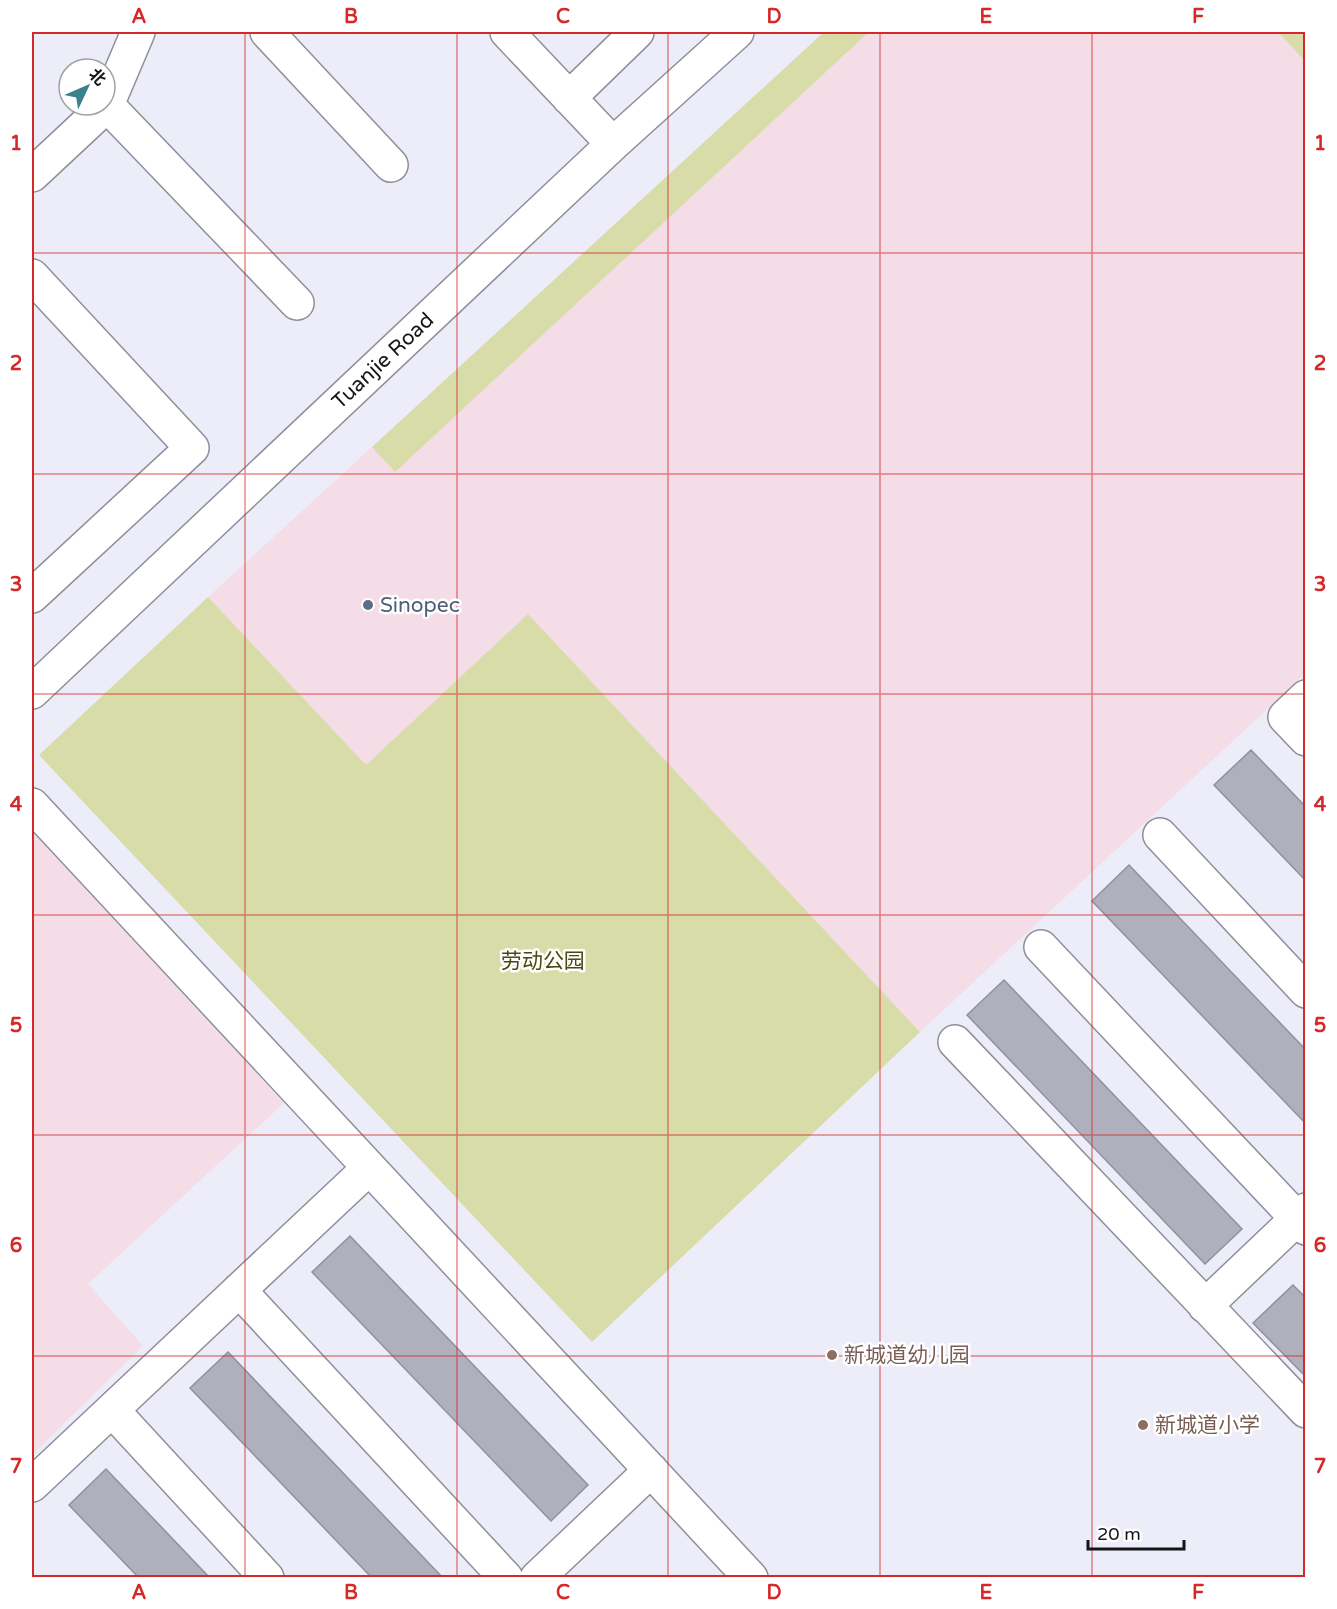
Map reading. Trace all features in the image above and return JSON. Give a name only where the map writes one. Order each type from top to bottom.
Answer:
[{"type":"street","points":[[117,81],[138,32]]},
{"type":"street","points":[[267,32],[391,165]]},
{"type":"street","points":[[507,32],[613,144]]},
{"type":"street","points":[[569,98],[638,32]]},
{"type":"street","name":"Tuanjie Road","points":[[32,692],[613,144],[737,32]]},
{"type":"street","points":[[117,115],[297,303]]},
{"type":"street","points":[[32,175],[94,117]]},
{"type":"street","points":[[32,276],[192,448],[32,596]]},
{"type":"street","points":[[1305,697],[1285,717],[1305,739]]},
{"type":"street","points":[[32,805],[751,1578]]},
{"type":"street","points":[[1160,835],[1305,991]]},
{"type":"street","points":[[1041,946],[1302,1219],[1205,1306]]},
{"type":"street","points":[[955,1042],[1305,1411]]},
{"type":"street","points":[[32,1485],[369,1168]]},
{"type":"street","points":[[239,1290],[506,1578]]},
{"type":"street","points":[[112,1410],[267,1578]]},
{"type":"street","points":[[537,1578],[651,1470]]},
{"type":"shaded area","points":[[869,32],[1278,32],[1305,61],[1305,674],[920,1032],[528,614],[366,766],[208,597],[372,447],[395,471]]},
{"type":"shaded area","points":[[32,832],[284,1103],[88,1284],[143,1346],[32,1455]]},
{"type":"green space","points":[[824,32],[869,32],[395,472],[372,447]]},
{"type":"green space","points":[[1278,32],[1305,32],[1305,61]]},
{"type":"green space","name":"劳动公园","points":[[208,597],[366,765],[528,614],[920,1032],[592,1342],[39,755]]},
{"type":"building","points":[[1251,750],[1306,807],[1306,881],[1214,785]]},
{"type":"building","points":[[1129,865],[1306,1050],[1306,1124],[1092,901]]},
{"type":"building","points":[[1004,980],[1242,1229],[1205,1264],[967,1015]]},
{"type":"building","points":[[350,1236],[588,1485],[551,1521],[312,1272]]},
{"type":"building","points":[[1293,1285],[1306,1298],[1306,1377],[1253,1323]]},
{"type":"building","points":[[228,1352],[443,1578],[372,1578],[190,1388]]},
{"type":"building","points":[[106,1469],[210,1578],[139,1578],[69,1505]]},
{"type":"place","name":"Sinopec","points":[[368,605]]},
{"type":"place","name":"新城道幼儿园","points":[[832,1355]]},
{"type":"place","name":"新城道小学","points":[[1143,1425]]}]
